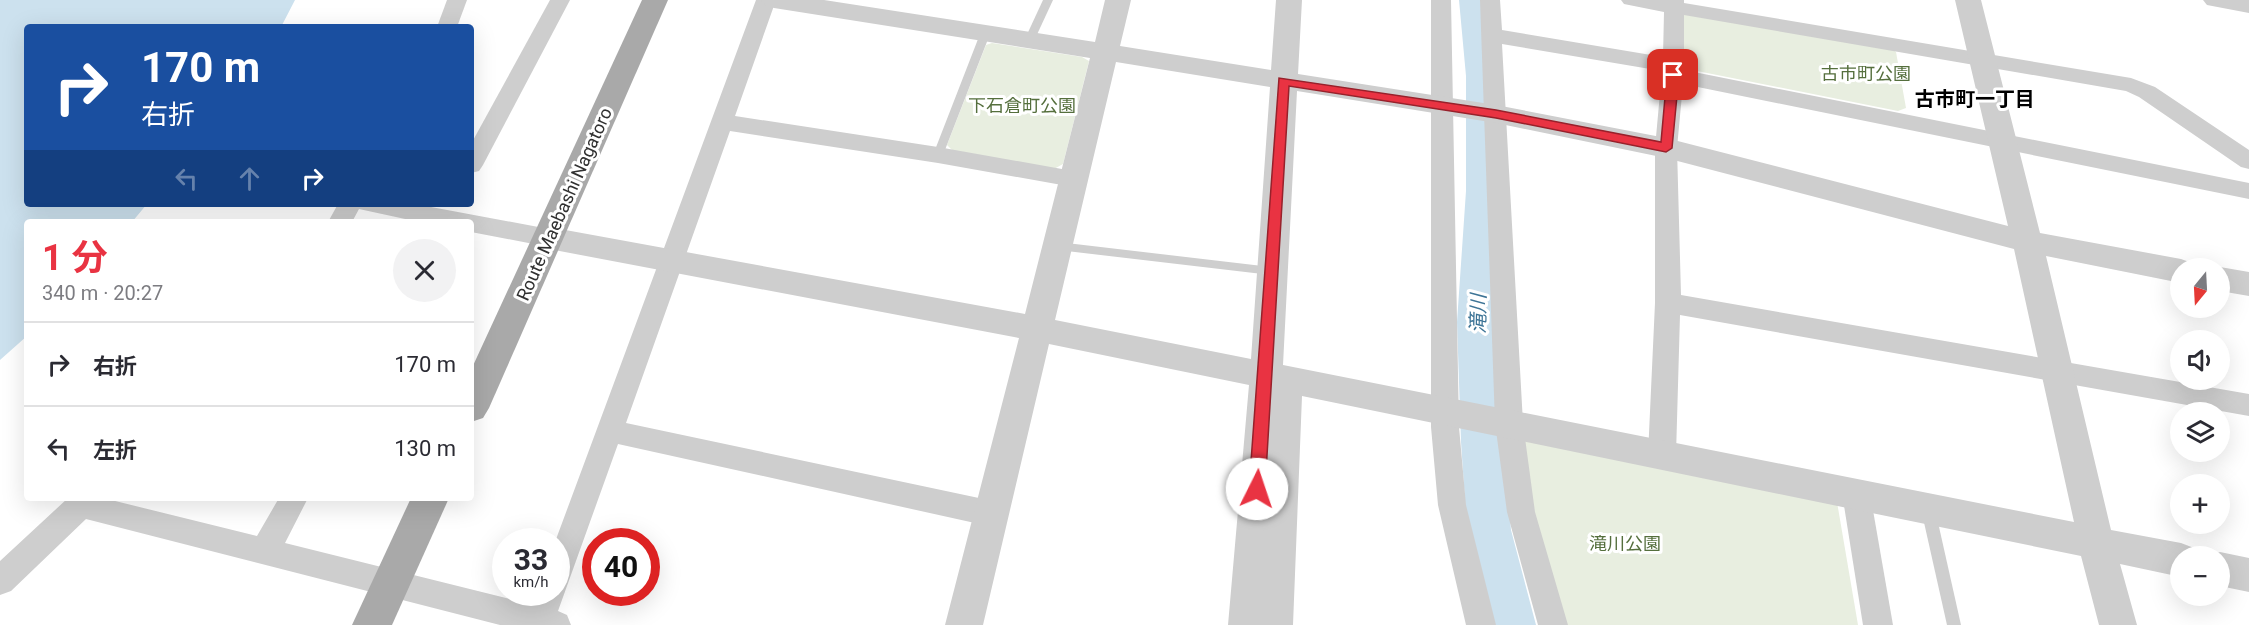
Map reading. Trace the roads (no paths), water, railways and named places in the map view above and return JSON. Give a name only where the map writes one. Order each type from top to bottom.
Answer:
[{"type":"main road","name":"Route Maebashi Nagatoro","points":[[474,401],[655,0]]},
{"type":"main road","points":[[372,625],[429,501]]},
{"type":"street","points":[[448,24],[457,0]]},
{"type":"street","points":[[474,159],[560,0]]},
{"type":"street","points":[[570,541],[766,0]]},
{"type":"street","points":[[774,0],[1493,113],[1666,148],[2025,241],[2170,269]]},
{"type":"street","points":[[964,625],[1118,0]]},
{"type":"street","points":[[1246,625],[1276,377],[1292,82],[1289,0]]},
{"type":"street","points":[[1274,625],[1276,377],[1273,272],[1292,82],[1306,0]]},
{"type":"street","points":[[1441,0],[1446,106],[1445,410],[1452,505],[1481,625]]},
{"type":"street","points":[[1490,0],[1493,113],[1509,423],[1521,512],[1553,625]]},
{"type":"street","points":[[1631,0],[1674,3],[2140,88],[2249,161]]},
{"type":"street","points":[[1968,0],[1985,61],[2025,241],[2059,373],[2096,542],[2118,625]]},
{"type":"street","points":[[2216,0],[2249,5]]},
{"type":"street","points":[[1662,454],[1668,303],[1666,148],[1673,71],[1674,3]]},
{"type":"street","points":[[1491,35],[2249,191]]},
{"type":"street","points":[[723,122],[938,155],[1073,179]]},
{"type":"street","points":[[391,207],[444,214]]},
{"type":"street","points":[[474,224],[1036,329],[2170,558]]},
{"type":"street","points":[[2230,281],[2249,284]]},
{"type":"street","points":[[1668,303],[2249,405]]},
{"type":"street","points":[[611,431],[993,514]]},
{"type":"street","points":[[1856,493],[1878,625]]},
{"type":"street","points":[[263,551],[271,542],[292,501]]},
{"type":"street","points":[[0,581],[85,502],[263,551],[547,623],[549,606]]},
{"type":"street","points":[[2230,570],[2249,575]]},
{"type":"lane","points":[[1029,41],[1048,0]]},
{"type":"lane","points":[[938,155],[985,34]]},
{"type":"lane","points":[[1058,246],[1273,272]]},
{"type":"lane","points":[[1928,508],[1954,625]]},
{"type":"water","points":[[0,0],[295,0],[283,24],[24,24],[24,207],[144,207],[134,219],[24,219],[24,339],[0,360]]},
{"type":"waterway","name":"滝川","points":[[1474,0],[1482,76],[1484,191],[1477,322],[1482,442],[1489,530],[1512,625]]},
{"type":"district","name":"古市町一丁目","points":[[1975,99]]},
{"type":"park label","name":"古市町公園","points":[[1866,73]]},
{"type":"park label","name":"下石倉町公園","points":[[1022,105]]},
{"type":"park label","name":"滝川公園","points":[[1625,543]]}]
